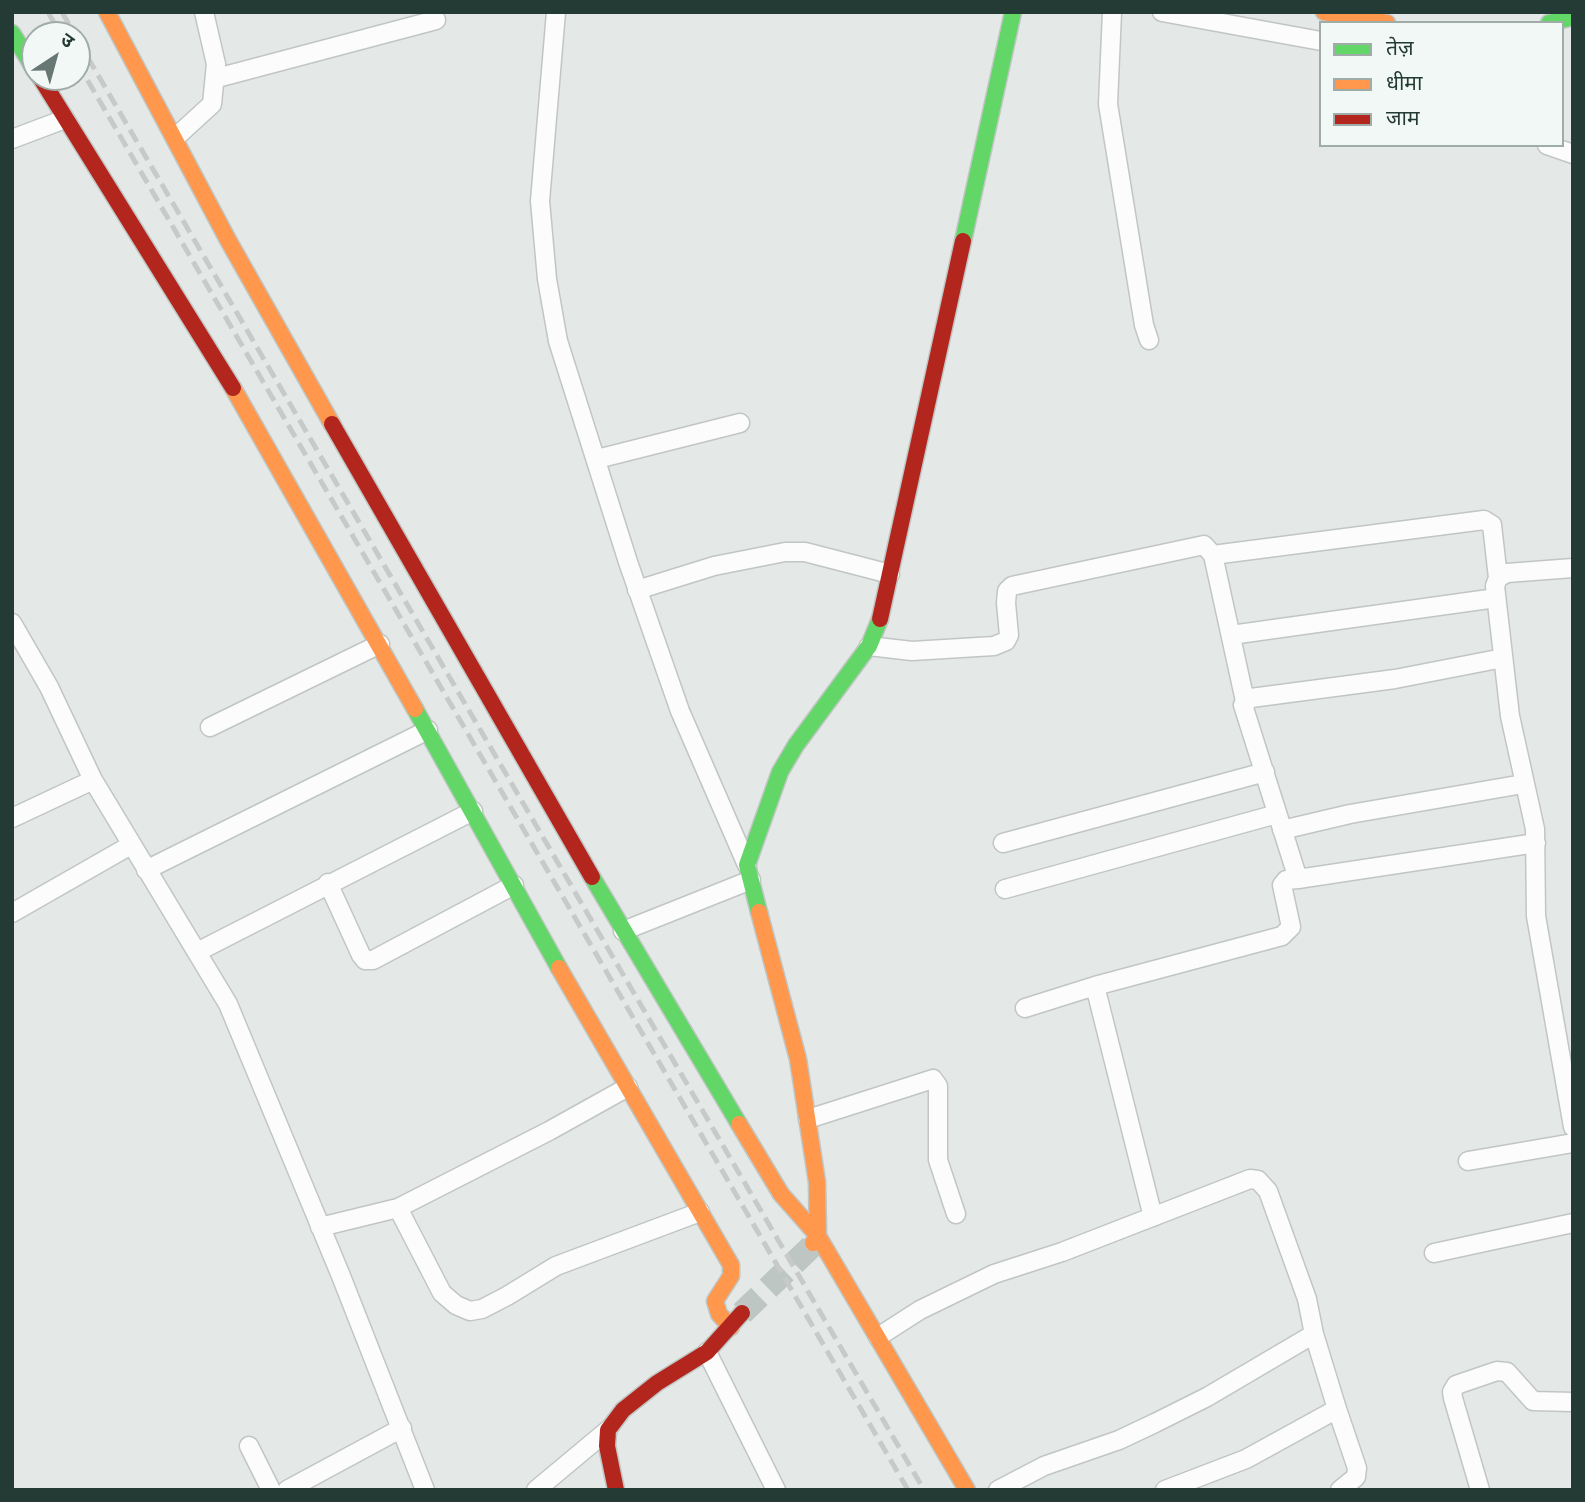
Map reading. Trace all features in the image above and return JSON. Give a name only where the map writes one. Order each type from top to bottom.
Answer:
[{"type":"street","points":[[107,12],[176,136],[253,285],[623,931],[781,1194],[878,1336],[967,1490]]},
{"type":"street","points":[[176,136],[210,107],[216,78],[216,58],[204,12]]},
{"type":"street","points":[[556,12],[543,143],[541,227],[558,341],[637,590],[680,710],[749,872],[797,1059],[808,1119],[817,1182],[815,1241]]},
{"type":"street","points":[[623,931],[749,872],[780,772],[796,745],[869,646],[883,611],[1013,12]]},
{"type":"street","points":[[1112,12],[1108,104],[1149,340]]},
{"type":"street","points":[[1162,12],[1319,40]]},
{"type":"street","points":[[1324,12],[1376,21]]},
{"type":"street","points":[[216,78],[436,20]]},
{"type":"street","points":[[48,91],[264,437],[472,811],[731,1265],[731,1276],[715,1301],[719,1314],[731,1327]]},
{"type":"street","points":[[12,139],[65,119]]},
{"type":"street","points":[[1553,147],[1573,154]]},
{"type":"street","points":[[597,458],[740,423]]},
{"type":"street","points":[[1213,555],[1484,520],[1492,525],[1498,578],[1495,586],[1496,598],[1510,716],[1534,820],[1536,916],[1573,1127]]},
{"type":"street","points":[[869,646],[912,652],[994,646],[1006,641],[1009,635],[1006,603],[1007,591],[1012,586],[1198,545],[1209,547],[1231,635],[1245,701],[1243,705],[1298,879]]},
{"type":"street","points":[[637,590],[714,566],[785,552],[805,552],[890,575]]},
{"type":"street","points":[[1498,578],[1520,571],[1573,568]]},
{"type":"street","points":[[1231,635],[1496,598]]},
{"type":"street","points":[[12,623],[20,652],[131,845],[199,951],[228,1004],[425,1490]]},
{"type":"street","points":[[210,727],[380,644]]},
{"type":"street","points":[[1245,701],[1278,693],[1395,679],[1503,658]]},
{"type":"street","points":[[146,870],[428,730]]},
{"type":"street","points":[[1003,843],[1265,772]]},
{"type":"street","points":[[12,818],[93,780]]},
{"type":"street","points":[[1005,889],[1280,822],[1362,812],[1524,784]]},
{"type":"street","points":[[199,951],[472,811]]},
{"type":"street","points":[[1025,1008],[1095,986],[1288,934],[1291,927],[1282,885],[1286,880],[1536,843]]},
{"type":"street","points":[[12,914],[131,845]]},
{"type":"street","points":[[328,883],[365,960],[373,960],[514,884]]},
{"type":"street","points":[[1095,986],[1153,1217]]},
{"type":"street","points":[[808,1119],[933,1079],[938,1086],[938,1160],[956,1214]]},
{"type":"street","points":[[320,1227],[398,1208],[549,1131],[628,1087]]},
{"type":"street","points":[[1468,1161],[1573,1143]]},
{"type":"street","points":[[878,1336],[920,1310],[993,1273],[1062,1252],[1250,1179],[1258,1180],[1268,1191],[1282,1223],[1357,1468],[1356,1476],[1340,1490]]},
{"type":"street","points":[[398,1208],[442,1293],[456,1305],[470,1311],[482,1309],[507,1296],[556,1266],[700,1212]]},
{"type":"street","points":[[1434,1253],[1573,1223]]},
{"type":"street","points":[[536,1490],[608,1430],[622,1410],[707,1352],[742,1313]]},
{"type":"street","points":[[998,1490],[1044,1466],[1119,1440],[1166,1418],[1208,1397],[1314,1334]]},
{"type":"street","points":[[707,1352],[776,1490]]},
{"type":"street","points":[[1480,1490],[1453,1398],[1452,1392],[1456,1385],[1497,1371],[1507,1372],[1533,1401],[1573,1402]]},
{"type":"street","points":[[1165,1490],[1246,1458],[1337,1409]]},
{"type":"street","points":[[287,1490],[402,1428]]},
{"type":"street","points":[[608,1430],[607,1446],[615,1490]]},
{"type":"street","points":[[249,1446],[271,1490]]},
{"type":"tunnel","points":[[742,1313],[812,1246]]},
{"type":"railway","points":[[48,12],[53,21]]},
{"type":"railway","points":[[62,12],[67,21]]},
{"type":"railway","points":[[91,63],[924,1490]]},
{"type":"railway","points":[[91,86],[908,1490]]},
{"type":"traffic: fast","points":[[963,241],[1013,12]]},
{"type":"traffic: fast","points":[[1557,21],[1573,17]]},
{"type":"traffic: fast","points":[[12,33],[21,47]]},
{"type":"traffic: fast","points":[[759,912],[747,865],[780,772],[796,745],[869,646],[880,619]]},
{"type":"traffic: fast","points":[[415,709],[559,968]]},
{"type":"traffic: fast","points":[[592,877],[739,1124]]},
{"type":"traffic: slow","points":[[107,12],[228,240],[332,424]]},
{"type":"traffic: slow","points":[[1324,12],[1376,21]]},
{"type":"traffic: slow","points":[[233,388],[415,709]]},
{"type":"traffic: slow","points":[[759,912],[798,1059],[817,1182],[818,1236],[813,1243]]},
{"type":"traffic: slow","points":[[559,968],[731,1265],[731,1276],[715,1301],[719,1314],[731,1327]]},
{"type":"traffic: slow","points":[[739,1124],[781,1194],[818,1236],[967,1490]]},
{"type":"traffic: jam","points":[[49,91],[233,388]]},
{"type":"traffic: jam","points":[[880,619],[963,241]]},
{"type":"traffic: jam","points":[[332,424],[592,877]]},
{"type":"traffic: jam","points":[[616,1490],[607,1446],[608,1430],[623,1410],[657,1383],[707,1352],[742,1313]]}]
